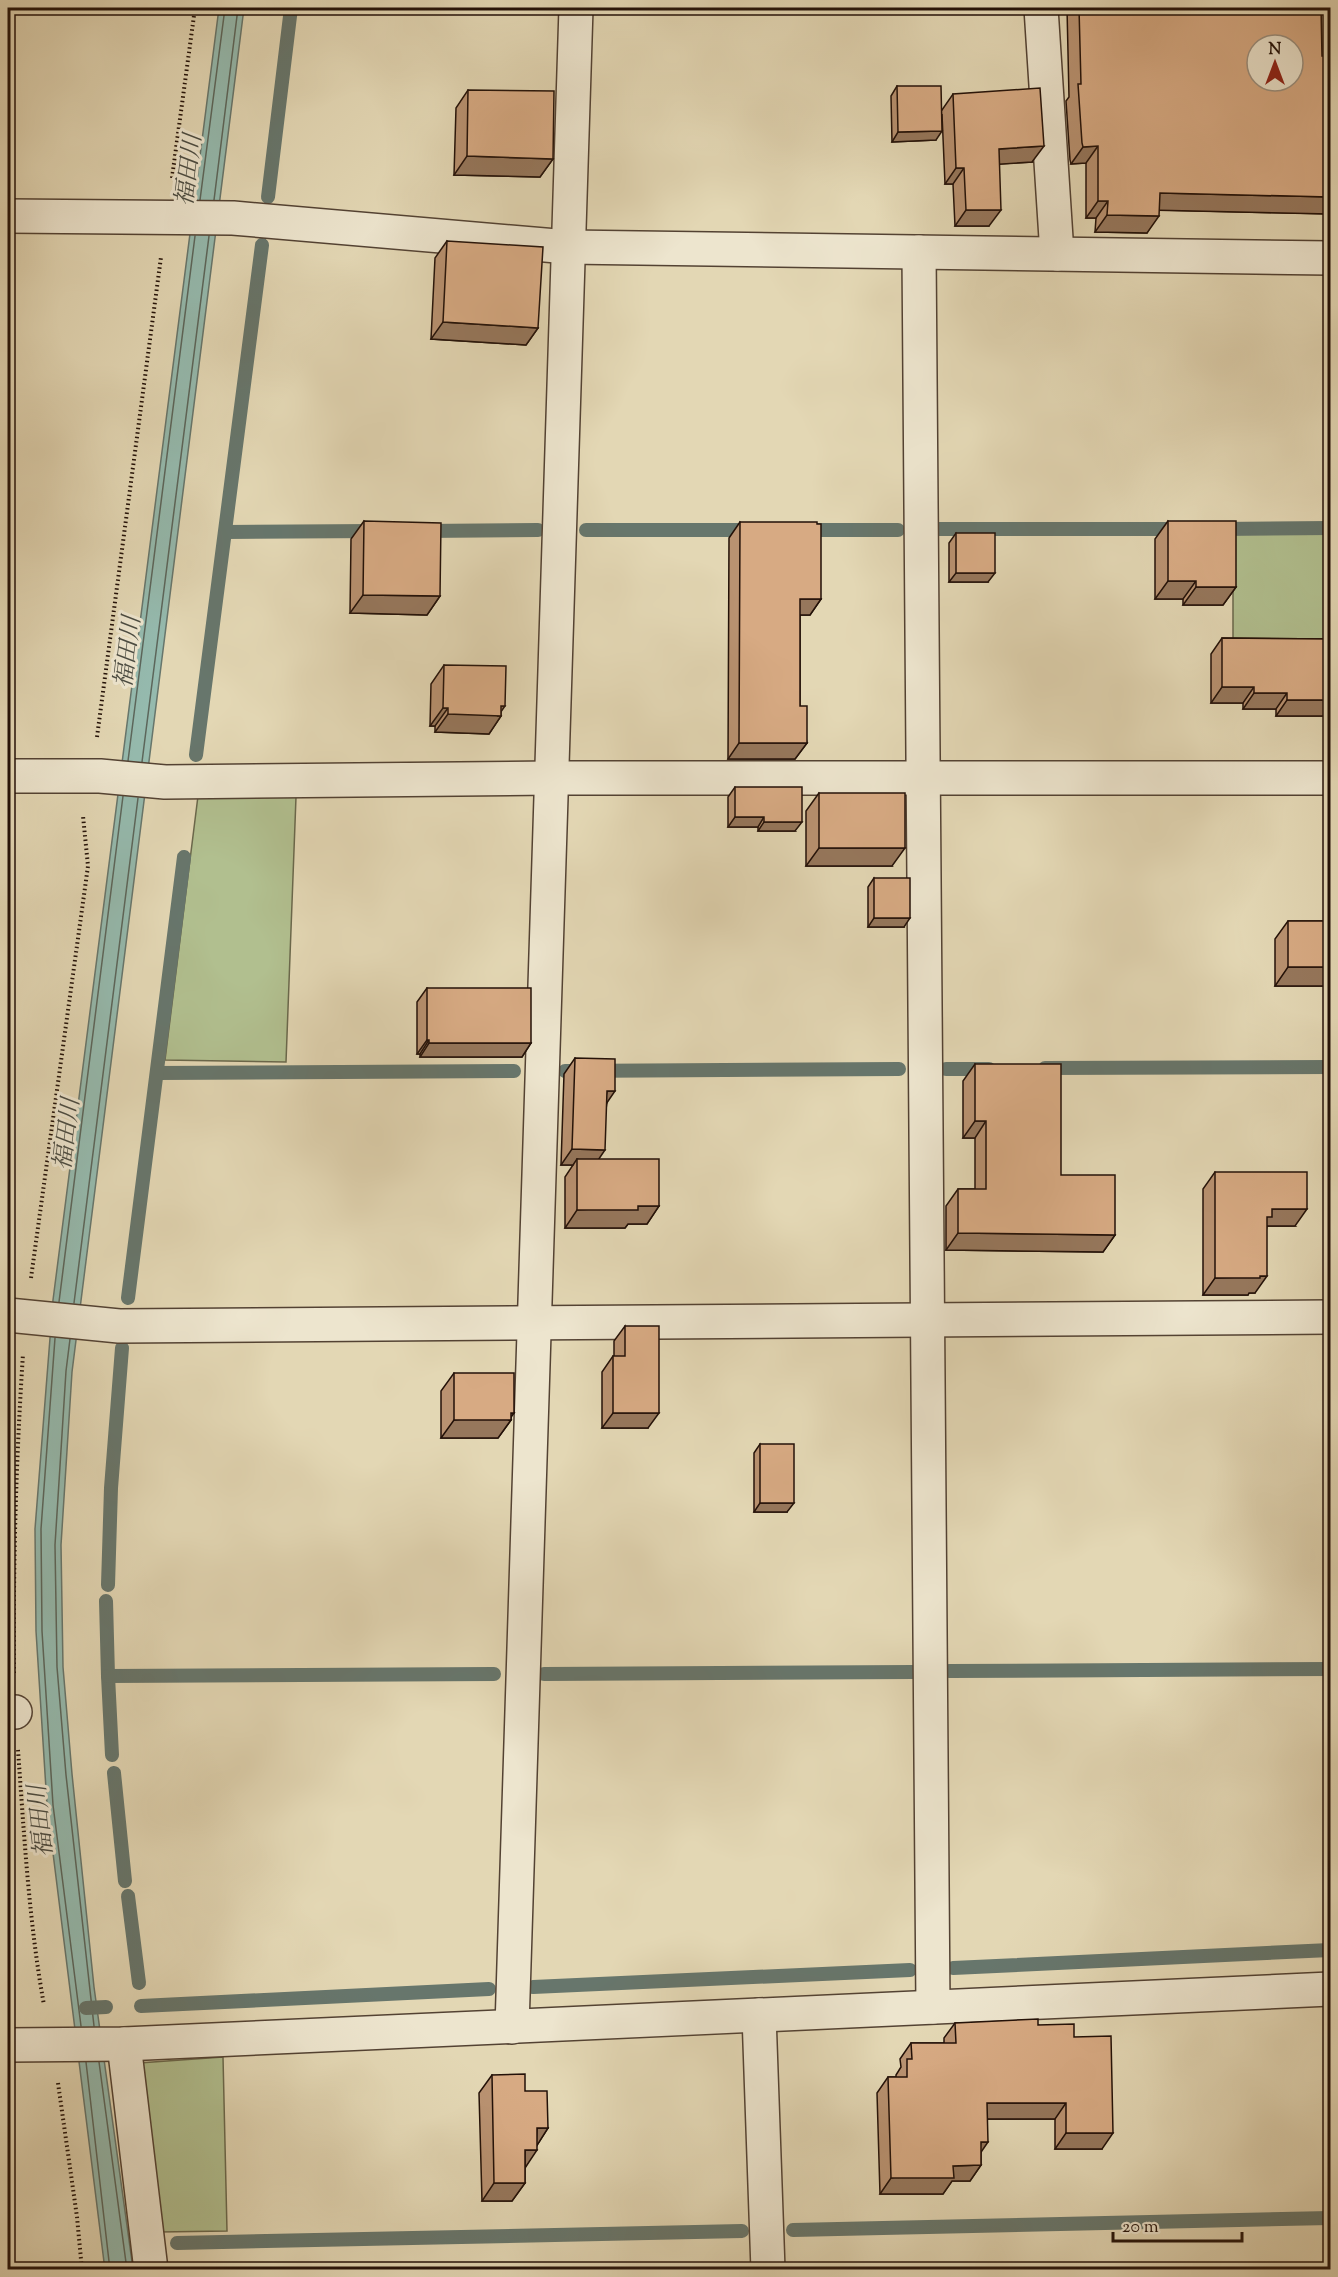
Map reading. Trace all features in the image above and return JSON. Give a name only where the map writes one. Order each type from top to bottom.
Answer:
[{"type":"street","points":[[512,2026],[576,8]]},
{"type":"street","points":[[1041,8],[1057,254]]},
{"type":"street","points":[[8,216],[233,218],[568,247],[1330,258]]},
{"type":"street","points":[[919,252],[933,2007]]},
{"type":"street","points":[[8,776],[90,776],[165,782],[551,778],[1330,778]]},
{"type":"street","points":[[22,1316],[119,1326],[1330,1317]]},
{"type":"street","points":[[8,2044],[123,2044],[1330,1989]]},
{"type":"street","points":[[759,2015],[768,2270]]},
{"type":"street","points":[[123,2044],[151,2270]]},
{"type":"path","points":[[82,2270],[78,2217],[54,2044],[40,1981],[11,1712],[13,1560],[22,1316],[87,866],[90,776],[171,216],[195,8]]},
{"type":"green space","points":[[1233,533],[1330,533],[1330,648],[1233,648]]},
{"type":"green space","points":[[198,796],[296,797],[286,1062],[165,1060]]},
{"type":"green space","points":[[223,2057],[227,2231],[159,2232],[139,2063]]},
{"type":"water","points":[[219,8],[244,8],[72,1372],[61,1545],[63,1667],[72,1774],[94,1987],[133,2269],[105,2270],[47,1805],[36,1631],[35,1529],[53,1300]]},
{"type":"building","points":[[1079,8],[1321,8],[1322,56],[1329,56],[1330,197],[1160,193],[1159,216],[1107,215],[1108,201],[1098,201],[1098,146],[1083,147],[1082,143],[1078,84],[1081,84]]},
{"type":"building","points":[[897,86],[941,86],[942,131],[898,132]]},
{"type":"building","points":[[1040,88],[1044,146],[999,149],[1001,210],[966,210],[964,168],[956,168],[953,94]]},
{"type":"building","points":[[468,90],[554,91],[553,159],[467,156]]},
{"type":"building","points":[[447,241],[543,247],[538,328],[443,322]]},
{"type":"building","points":[[364,521],[441,523],[440,596],[363,595]]},
{"type":"building","points":[[1168,521],[1236,521],[1236,587],[1196,587],[1196,581],[1168,581]]},
{"type":"building","points":[[740,522],[817,522],[821,524],[821,599],[800,599],[800,706],[807,706],[807,743],[739,743]]},
{"type":"building","points":[[956,533],[995,533],[995,573],[956,573]]},
{"type":"building","points":[[1222,638],[1330,639],[1330,700],[1287,700],[1287,693],[1254,693],[1254,687],[1222,687]]},
{"type":"building","points":[[444,665],[506,666],[505,706],[501,706],[501,716],[448,714],[448,708],[443,708]]},
{"type":"building","points":[[735,787],[802,787],[802,822],[764,822],[764,817],[735,817]]},
{"type":"building","points":[[819,793],[905,793],[905,848],[819,848]]},
{"type":"building","points":[[874,878],[910,878],[910,918],[874,918]]},
{"type":"building","points":[[1288,921],[1330,921],[1330,967],[1288,967]]},
{"type":"building","points":[[427,988],[531,988],[531,1043],[429,1043],[427,1040]]},
{"type":"building","points":[[575,1058],[615,1059],[615,1091],[607,1091],[605,1150],[572,1149]]},
{"type":"building","points":[[975,1064],[1061,1064],[1061,1175],[1115,1175],[1115,1235],[958,1233],[958,1189],[986,1189],[986,1121],[975,1121]]},
{"type":"building","points":[[577,1159],[659,1159],[659,1206],[638,1206],[638,1210],[577,1210]]},
{"type":"building","points":[[1215,1172],[1307,1172],[1307,1209],[1272,1209],[1272,1217],[1267,1217],[1267,1276],[1215,1278]]},
{"type":"building","points":[[625,1326],[659,1326],[659,1413],[613,1413],[613,1356],[625,1356]]},
{"type":"building","points":[[454,1373],[514,1373],[514,1413],[511,1413],[511,1420],[454,1420]]},
{"type":"building","points":[[760,1444],[794,1444],[794,1503],[760,1503]]},
{"type":"building","points":[[1038,2019],[1038,2025],[1074,2024],[1074,2037],[1111,2036],[1113,2133],[1066,2133],[1066,2103],[987,2103],[988,2142],[981,2142],[981,2165],[953,2166],[954,2178],[891,2178],[888,2077],[907,2077],[907,2059],[912,2059],[911,2043],[956,2043],[955,2023]]},
{"type":"building","points":[[525,2074],[525,2091],[547,2091],[548,2128],[537,2128],[537,2150],[525,2150],[525,2183],[494,2183],[492,2075]]},
{"type":"waterway","points":[[268,197],[291,8]]},
{"type":"waterway","points":[[196,755],[262,245]]},
{"type":"waterway","points":[[1219,529],[1330,528]]},
{"type":"waterway","points":[[937,529],[1178,529]]},
{"type":"waterway","points":[[423,531],[538,530]]},
{"type":"waterway","points":[[586,530],[752,530]]},
{"type":"waterway","points":[[805,530],[898,530]]},
{"type":"waterway","points":[[226,532],[374,531]]},
{"type":"waterway","points":[[128,1298],[184,857]]},
{"type":"waterway","points":[[1045,1068],[1330,1067]]},
{"type":"waterway","points":[[565,1071],[899,1069]]},
{"type":"waterway","points":[[946,1069],[989,1069]]},
{"type":"waterway","points":[[157,1073],[514,1071]]},
{"type":"waterway","points":[[108,1585],[111,1488],[122,1348]]},
{"type":"waterway","points":[[106,1601],[112,1755]]},
{"type":"waterway","points":[[949,1671],[1330,1669]]},
{"type":"waterway","points":[[544,1674],[913,1672]]},
{"type":"waterway","points":[[108,1676],[494,1674]]},
{"type":"waterway","points":[[114,1773],[125,1881]]},
{"type":"waterway","points":[[128,1896],[139,1983]]},
{"type":"waterway","points":[[953,1968],[1330,1950]]},
{"type":"waterway","points":[[533,1987],[910,1970]]},
{"type":"waterway","points":[[141,2006],[489,1989]]},
{"type":"waterway","points":[[86,2008],[106,2007]]},
{"type":"waterway","points":[[793,2230],[1330,2218]]},
{"type":"waterway","points":[[177,2243],[742,2231]]},
{"type":"water label","name":"福田川","points":[[188,170]]},
{"type":"water label","name":"福田川","points":[[127,652]]},
{"type":"water label","name":"福田川","points":[[66,1134]]},
{"type":"water label","name":"福田川","points":[[40,1821]]}]
